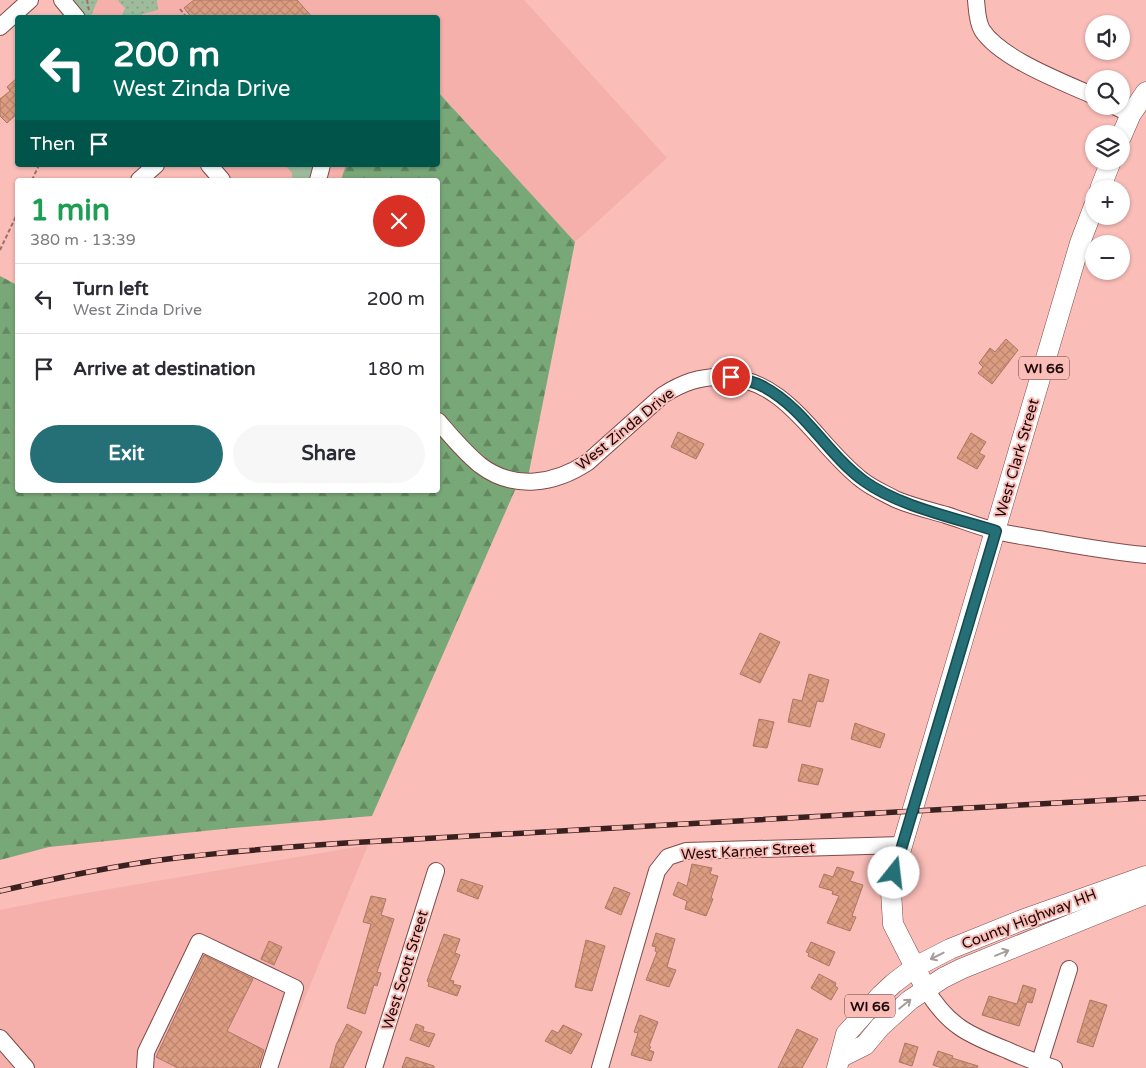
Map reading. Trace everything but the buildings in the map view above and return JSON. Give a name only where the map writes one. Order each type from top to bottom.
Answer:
[{"type":"main road","points":[[1126,125],[1136,103]]},
{"type":"main road","name":"West Clark Street","points":[[926,989],[893,924],[891,891],[902,845],[1087,225]]},
{"type":"main road","name":"County Highway HH","points":[[915,967],[950,949],[1022,920],[1146,876]]},
{"type":"main road","name":"County Highway HH","points":[[926,989],[961,969],[1146,894]]},
{"type":"main road","name":"WI 66","points":[[839,1062],[846,1034],[894,983],[915,967]]},
{"type":"main road","name":"WI 66","points":[[839,1062],[865,1045],[897,1011],[926,989]]},
{"type":"street","points":[[0,27],[30,0]]},
{"type":"street","points":[[62,0],[74,15]]},
{"type":"street","points":[[976,0],[982,30],[998,46],[1023,63],[1085,92]]},
{"type":"street","points":[[141,178],[154,167]]},
{"type":"street","points":[[211,167],[220,178]]},
{"type":"street","name":"West Zinda Drive","points":[[440,423],[472,457],[489,470],[511,479],[527,482],[543,481],[560,478],[588,462],[663,396],[676,387],[707,377],[731,377],[747,380],[769,390],[789,405],[844,464],[862,480],[897,500],[996,531],[1114,553],[1146,555]]},
{"type":"street","name":"West Karner Street","points":[[600,1068],[657,871],[668,857],[686,851],[902,845]]},
{"type":"street","name":"West Scott Street","points":[[374,1068],[436,871]]},
{"type":"street","points":[[145,1068],[146,1052],[199,942],[295,988],[269,1068]]},
{"type":"street","points":[[926,989],[936,1006],[963,1031],[1044,1067],[1069,969]]},
{"type":"street","points":[[0,1038],[26,1068]]},
{"type":"path","points":[[87,0],[89,6]]},
{"type":"path","points":[[180,9],[185,15]]},
{"type":"path","points":[[0,250],[15,218]]},
{"type":"shaded area","points":[[98,0],[524,0],[667,158],[575,242],[440,94],[440,15],[91,15]]},
{"type":"shaded area","points":[[222,167],[345,167],[343,178],[232,178]]},
{"type":"shaded area","points":[[368,845],[276,1068],[0,1068],[0,910],[75,895]]},
{"type":"green space","points":[[67,0],[98,0],[91,15],[82,15]]},
{"type":"green space","points":[[157,0],[158,10],[142,15],[122,15],[125,8],[118,1]]},
{"type":"green space","points":[[440,94],[575,242],[527,482],[519,481],[372,816],[49,847],[0,860],[0,276],[15,284],[15,493],[440,493],[440,178],[342,178],[345,167],[440,167]]},
{"type":"green space","points":[[287,167],[315,167],[313,178],[292,178],[292,173]]},
{"type":"railway","points":[[0,891],[131,864],[261,849],[1146,798]]},
{"type":"route","points":[[731,377],[747,380],[776,394],[789,405],[844,464],[875,489],[897,500],[996,531],[894,873]]}]
